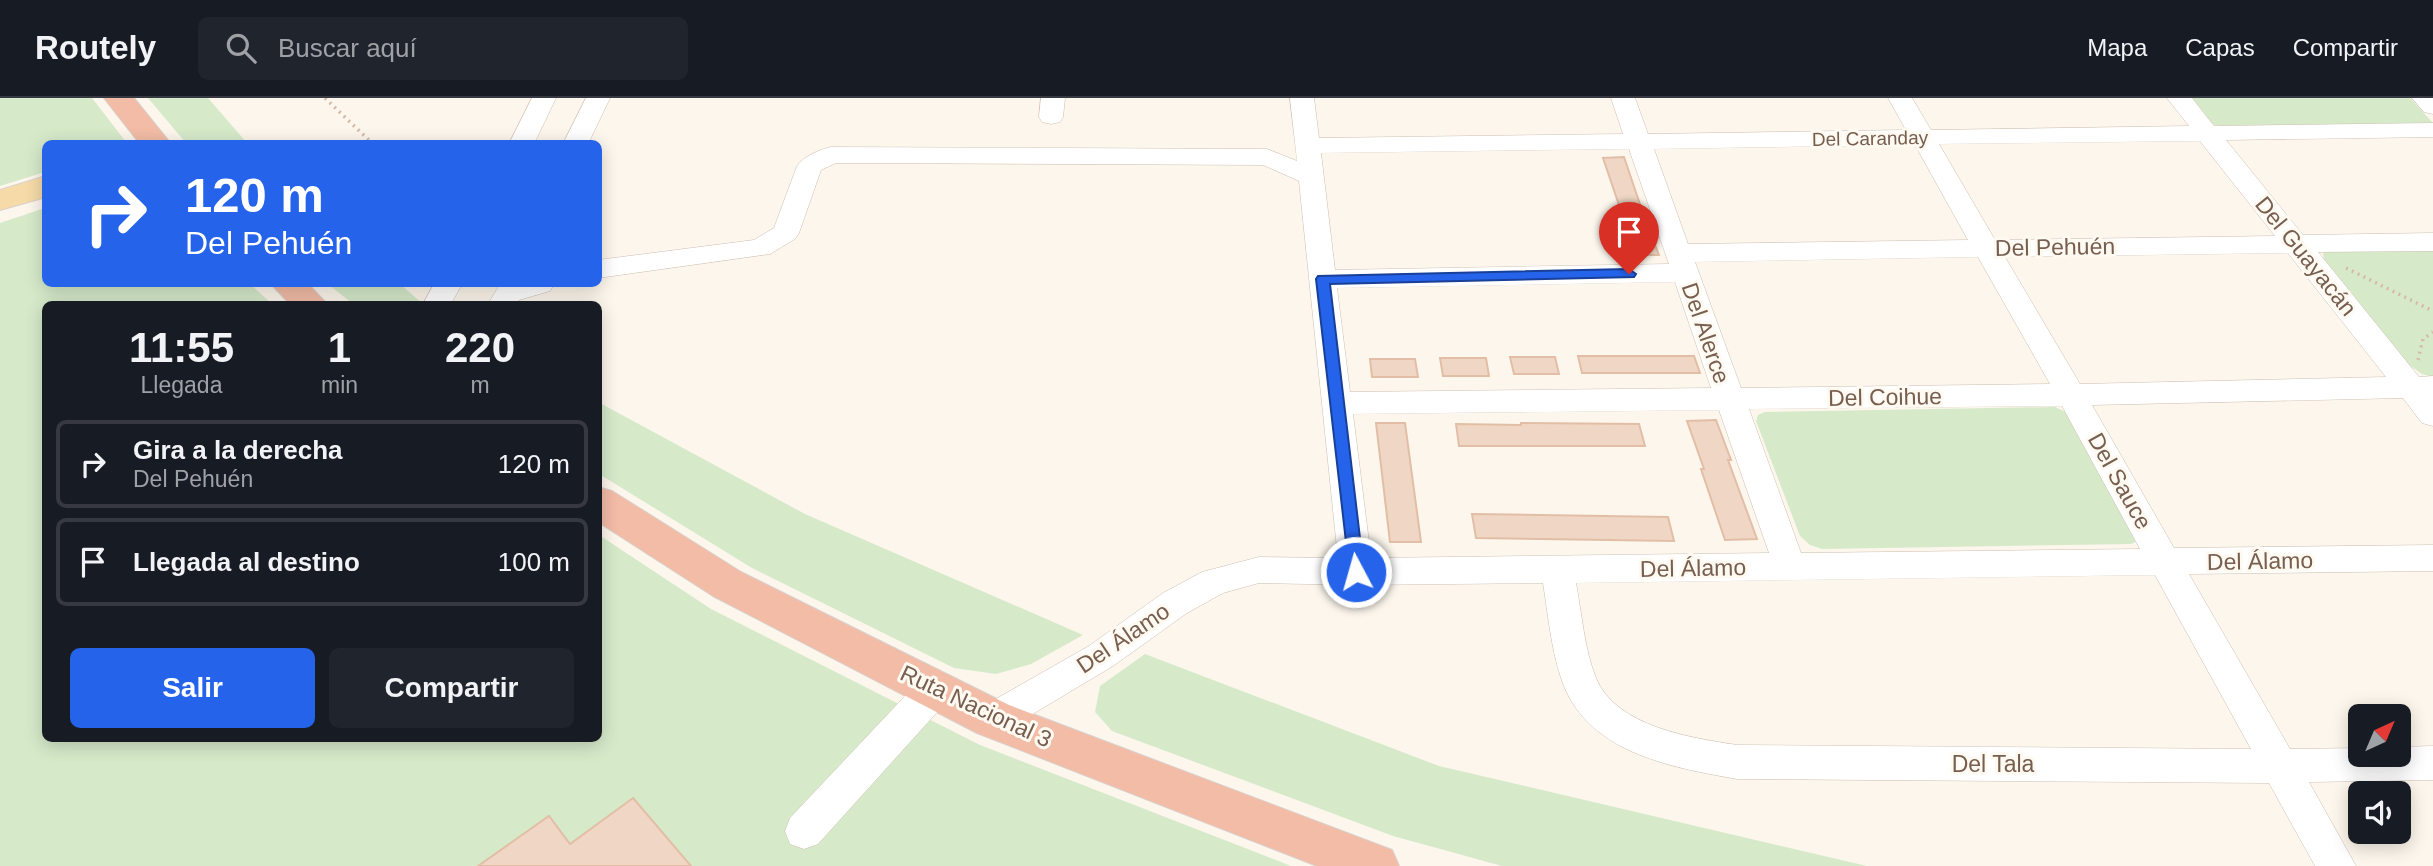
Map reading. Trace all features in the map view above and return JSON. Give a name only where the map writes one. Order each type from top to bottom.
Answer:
[{"type":"highway","points":[[119,98],[153,140]]},
{"type":"highway","points":[[291,287],[307,301]]},
{"type":"highway","name":"Ruta Nacional 3","points":[[602,505],[727,584],[993,719],[1375,866]]},
{"type":"main road","points":[[0,200],[42,187]]},
{"type":"street","points":[[523,140],[544,98]]},
{"type":"street","points":[[577,140],[598,98]]},
{"type":"street","points":[[1302,98],[1356,572]]},
{"type":"street","name":"Del Alerce","points":[[1623,98],[1790,567]]},
{"type":"street","name":"Del Sauce","points":[[1900,98],[2336,866]]},
{"type":"street","name":"Del Guayacán","points":[[2179,98],[2296,244],[2422,387],[2433,415]]},
{"type":"street","points":[[2424,98],[2433,107]]},
{"type":"street","name":"Del Caranday","points":[[1308,146],[2433,131]]},
{"type":"street","points":[[602,268],[760,248],[786,233],[810,166],[831,155],[1267,157],[1311,177]]},
{"type":"street","name":"Del Pehuén","points":[[1323,279],[1986,248],[2433,242]]},
{"type":"street","points":[[508,294],[530,287]]},
{"type":"street","name":"Del Coihue","points":[[1337,402],[2071,395],[2422,387]]},
{"type":"street","name":"Del Álamo","points":[[993,719],[1101,656],[1175,603],[1214,582],[1259,570],[1557,570],[2433,558]]},
{"type":"street","name":"Del Tala","points":[[1557,570],[1580,682],[1601,714],[1635,735],[1675,751],[1737,762],[2279,766],[2433,763]]},
{"type":"street","points":[[804,831],[935,689]]},
{"type":"path","points":[[325,98],[369,140]]},
{"type":"path","points":[[2346,268],[2433,311]]},
{"type":"green space","points":[[0,98],[92,98],[124,140],[42,140],[42,173],[0,186]]},
{"type":"green space","points":[[148,98],[208,98],[244,140],[183,140]]},
{"type":"green space","points":[[2186,98],[2410,98],[2433,123],[2221,126],[2211,124]]},
{"type":"green space","points":[[42,209],[42,287],[253,287],[269,301],[42,301],[42,742],[602,742],[602,537],[711,609],[980,745],[1291,866],[0,866],[0,223]]},
{"type":"green space","points":[[2433,249],[2433,377],[2422,374],[2409,365],[2324,260],[2323,253],[2329,250]]},
{"type":"green space","points":[[332,287],[403,287],[420,301],[349,301]]},
{"type":"green space","points":[[602,404],[805,514],[1083,635],[1031,664],[996,674],[954,668],[752,568],[602,476]]},
{"type":"green space","points":[[2055,407],[2070,414],[2140,540],[2131,544],[1822,549],[1810,545],[1800,536],[1756,421],[1758,415],[1765,412]]},
{"type":"green space","points":[[1145,654],[1439,766],[1867,866],[1502,866],[1393,836],[1112,731],[1095,712],[1100,686]]},
{"type":"building","points":[[1624,157],[1659,255],[1636,255],[1603,158]]},
{"type":"building","points":[[1578,356],[1694,356],[1700,373],[1582,373]]},
{"type":"building","points":[[1510,357],[1555,357],[1559,374],[1514,374]]},
{"type":"building","points":[[1440,358],[1486,358],[1489,376],[1443,376]]},
{"type":"building","points":[[1370,359],[1415,359],[1418,377],[1372,377]]},
{"type":"building","points":[[1716,420],[1757,539],[1725,540],[1687,421]]},
{"type":"building","points":[[1376,423],[1405,423],[1421,542],[1390,542]]},
{"type":"building","points":[[1456,424],[1639,424],[1645,446],[1459,446]]},
{"type":"building","points":[[1472,514],[1668,517],[1674,541],[1476,538]]},
{"type":"building","points":[[633,798],[691,866],[478,866],[549,816],[570,844]]},
{"type":"route","points":[[1356,572],[1323,279],[1629,274]]}]
